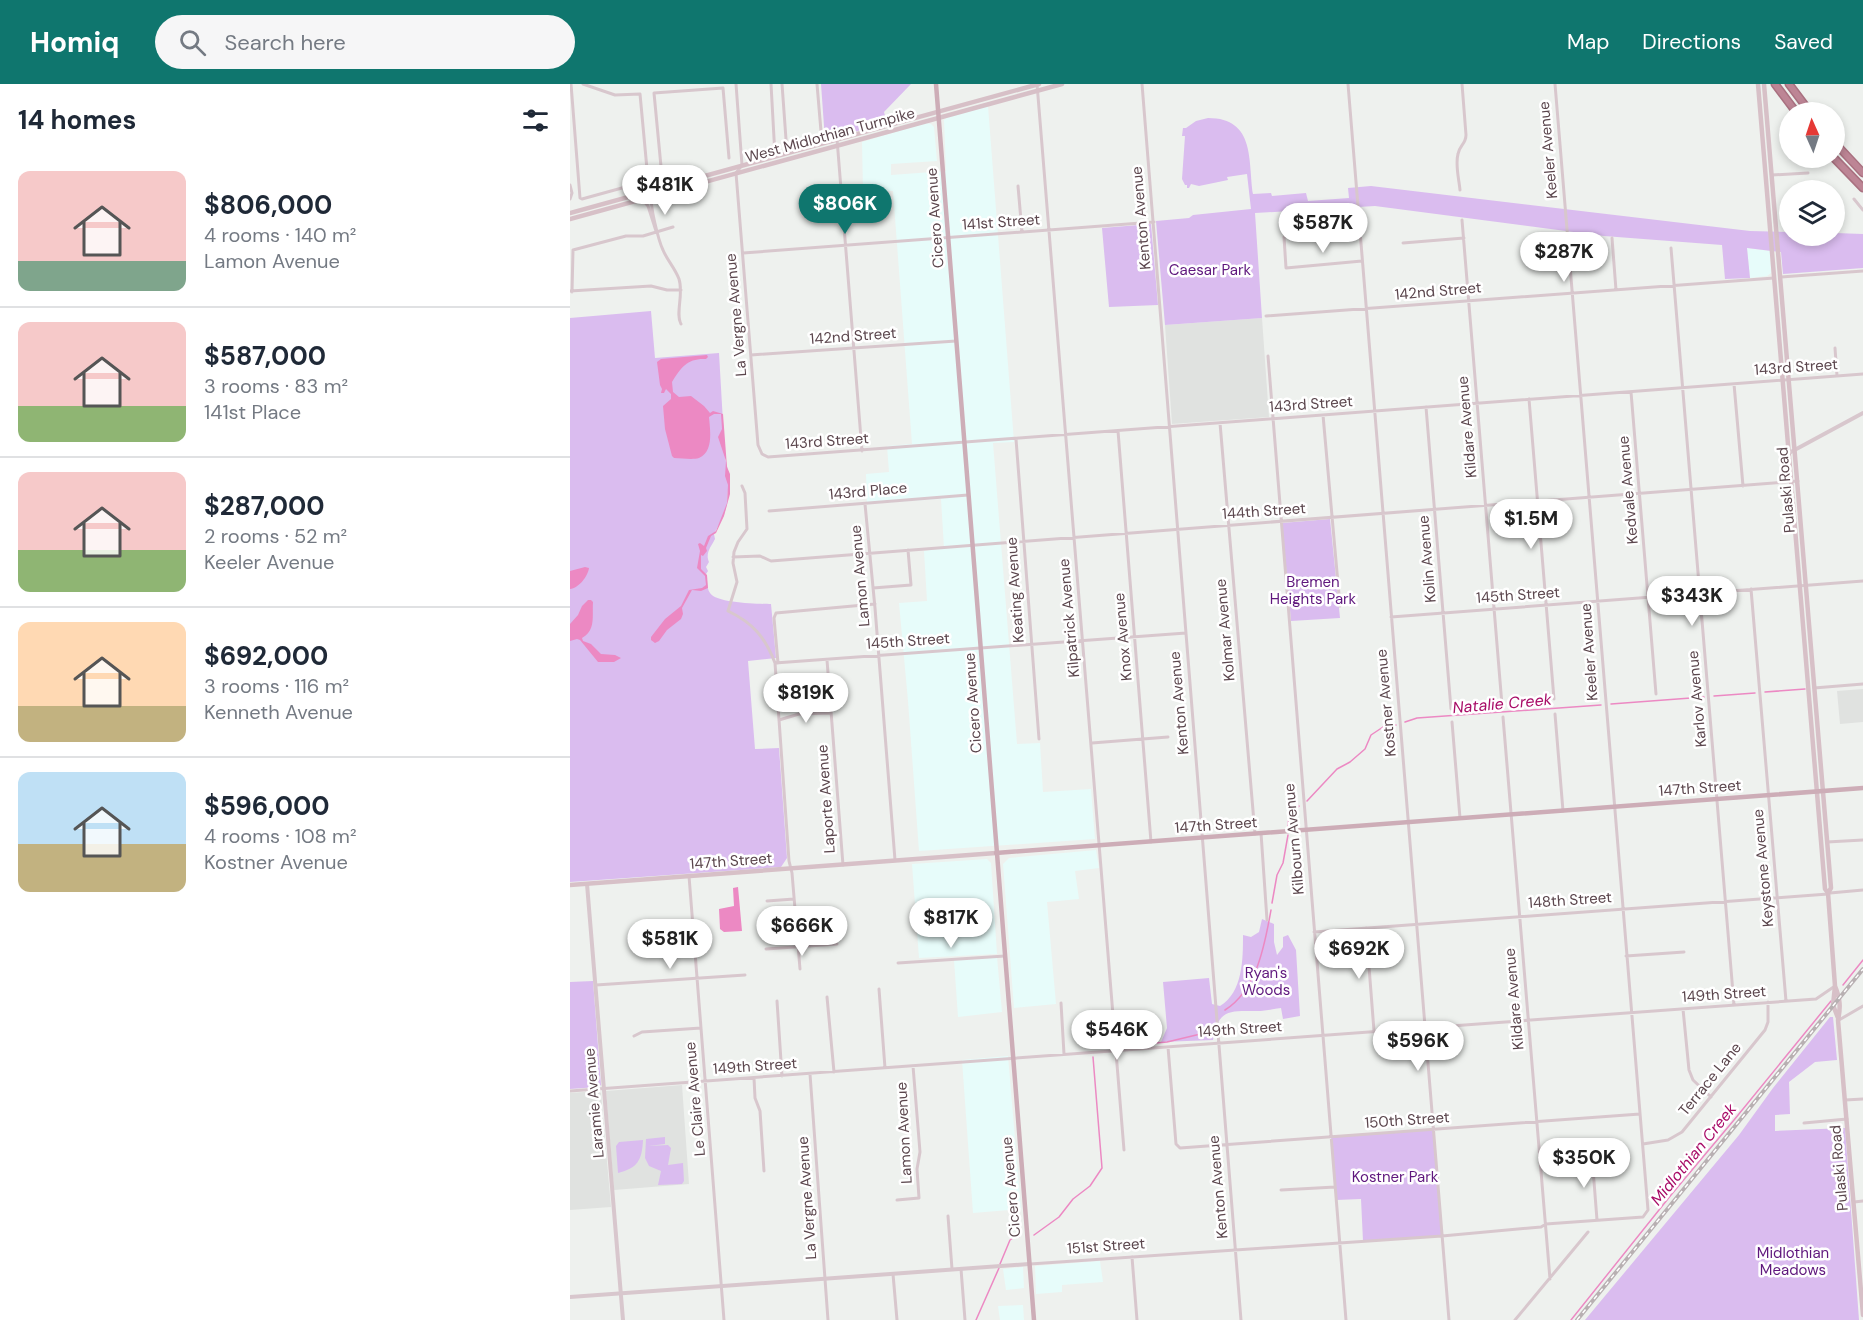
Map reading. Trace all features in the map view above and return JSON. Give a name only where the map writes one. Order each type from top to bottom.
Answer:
[{"type":"highway","points":[[1775,84],[1788,102]]},
{"type":"highway","points":[[1789,84],[1802,102]]},
{"type":"highway","points":[[1845,154],[1863,173]]},
{"type":"highway","points":[[1844,168],[1863,188]]},
{"type":"main road","name":"Cicero Avenue","points":[[936,84],[1034,1320]]},
{"type":"main road","name":"West Midlothian Turnpike","points":[[570,219],[1038,86],[1062,84]]},
{"type":"main road","name":"Pulaski Road","points":[[1758,84],[1798,482],[1803,586],[1820,791],[1825,889],[1828,893],[1836,986],[1840,997],[1841,1009],[1838,1020],[1860,1254],[1863,1315]]},
{"type":"main road","name":"Pulaski Road","points":[[1764,84],[1772,175],[1777,278]]},
{"type":"main road","name":"West Midlothian Turnpike","points":[[570,213],[822,143],[837,142]]},
{"type":"main road","points":[[643,193],[647,198]]},
{"type":"main road","name":"Pulaski Road","points":[[1786,379],[1791,482],[1803,586]]},
{"type":"main road","name":"147th Street","points":[[570,885],[1863,788]]},
{"type":"main road","name":"Pulaski Road","points":[[1820,791],[1831,888],[1828,893]]},
{"type":"street","points":[[571,84],[580,198],[648,180],[640,94],[615,95],[583,84]]},
{"type":"street","points":[[736,84],[742,165],[736,173]]},
{"type":"street","points":[[771,84],[775,156]]},
{"type":"street","points":[[782,84],[787,153]]},
{"type":"street","points":[[817,84],[822,143]]},
{"type":"street","name":"Kenton Avenue","points":[[1142,84],[1241,1320]]},
{"type":"street","name":"Kostner Avenue","points":[[1348,84],[1449,1320]]},
{"type":"street","points":[[1460,190],[1457,154],[1466,141],[1462,84]]},
{"type":"street","name":"Keeler Avenue","points":[[1555,84],[1648,1210],[1643,1217]]},
{"type":"street","name":"Kilpatrick Avenue","points":[[1038,86],[1124,1150]]},
{"type":"street","points":[[662,177],[654,93],[723,88],[729,158]]},
{"type":"street","points":[[837,142],[862,451]]},
{"type":"street","name":"La Vergne Avenue","points":[[736,173],[758,445],[762,454]]},
{"type":"street","points":[[1772,175],[1808,173]]},
{"type":"street","points":[[640,183],[643,193]]},
{"type":"street","points":[[570,185],[572,193],[570,199]]},
{"type":"street","points":[[1018,186],[1022,232]]},
{"type":"street","points":[[647,198],[657,232]]},
{"type":"street","points":[[647,198],[663,251],[679,278],[681,324]]},
{"type":"street","points":[[1854,199],[1863,210]]},
{"type":"street","name":"Kildare Avenue","points":[[1462,220],[1502,705]]},
{"type":"street","name":"141st Street","points":[[743,253],[1154,222]]},
{"type":"street","points":[[673,227],[573,250],[571,292],[651,286],[681,290]]},
{"type":"street","points":[[1284,237],[1286,268],[1362,261]]},
{"type":"street","points":[[1403,243],[1464,238]]},
{"type":"street","points":[[1612,238],[1617,290]]},
{"type":"street","name":"Karlov Avenue","points":[[1671,248],[1734,1005]]},
{"type":"street","name":"142nd Street","points":[[1266,316],[1863,271]]},
{"type":"street","name":"142nd Street","points":[[751,355],[956,341]]},
{"type":"street","points":[[1835,348],[1837,376]]},
{"type":"street","name":"Kilbourn Avenue","points":[[1268,356],[1346,1320]]},
{"type":"street","name":"143rd Street","points":[[762,454],[772,457],[862,451],[1863,374]]},
{"type":"street","points":[[1734,384],[1743,486]]},
{"type":"street","name":"Kedvale Avenue","points":[[1631,392],[1656,694]]},
{"type":"street","points":[[1529,399],[1554,699]]},
{"type":"street","name":"Kolin Avenue","points":[[1426,407],[1451,709]]},
{"type":"street","points":[[1789,453],[1863,413]]},
{"type":"street","points":[[1323,415],[1340,606]]},
{"type":"street","name":"Kolmar Avenue","points":[[1220,423],[1267,920]]},
{"type":"street","name":"Knox Avenue","points":[[1118,431],[1151,842]]},
{"type":"street","name":"Keating Avenue","points":[[1016,439],[1039,739]]},
{"type":"street","name":"144th Street","points":[[734,557],[760,556],[771,561],[1798,482]]},
{"type":"street","points":[[742,486],[745,493],[747,530],[738,542],[734,557],[737,582],[728,611],[761,635],[776,663]]},
{"type":"street","name":"143rd Place","points":[[769,511],[968,495]]},
{"type":"street","name":"Lamon Avenue","points":[[865,504],[895,861]]},
{"type":"street","points":[[873,588],[911,585],[908,550]]},
{"type":"street","name":"145th Street","points":[[1391,617],[1863,581]]},
{"type":"street","name":"Keystone Avenue","points":[[1751,589],[1786,1001]]},
{"type":"street","points":[[800,969],[789,861],[774,618],[776,612],[874,604]]},
{"type":"street","name":"145th Street","points":[[776,663],[1186,633]]},
{"type":"street","name":"Laporte Avenue","points":[[827,659],[843,865]]},
{"type":"street","points":[[1811,688],[1863,684]]},
{"type":"street","points":[[779,720],[799,714],[831,713]]},
{"type":"street","points":[[1555,714],[1563,811]]},
{"type":"street","name":"Kildare Avenue","points":[[1503,717],[1550,1279]]},
{"type":"street","points":[[1452,722],[1460,818]]},
{"type":"street","points":[[1092,743],[1167,737]]},
{"type":"street","points":[[1827,842],[1863,840]]},
{"type":"street","name":"Le Claire Avenue","points":[[689,876],[724,1320]]},
{"type":"street","name":"Laramie Avenue","points":[[587,884],[623,1320]]},
{"type":"street","name":"148th Street","points":[[1314,932],[1863,890]]},
{"type":"street","points":[[766,901],[794,899]]},
{"type":"street","points":[[652,931],[694,928]]},
{"type":"street","points":[[1366,928],[1374,1031]]},
{"type":"street","points":[[766,949],[837,944]]},
{"type":"street","points":[[1626,956],[1684,952]]},
{"type":"street","points":[[898,963],[1005,956]]},
{"type":"street","points":[[596,986],[745,975]]},
{"type":"street","name":"149th Street","points":[[570,1091],[1816,999],[1836,986]]},
{"type":"street","points":[[879,989],[885,1068]]},
{"type":"street","points":[[827,997],[834,1072]]},
{"type":"street","points":[[777,1001],[782,1076]]},
{"type":"street","name":"Terrace Lane","points":[[1642,1144],[1662,1142],[1682,1132],[1765,1030],[1768,1022],[1768,1002]]},
{"type":"street","points":[[1060,1003],[1064,1054]]},
{"type":"street","points":[[1838,1020],[1863,1006]]},
{"type":"street","points":[[1683,1009],[1689,1070],[1693,1080],[1711,1097]]},
{"type":"street","points":[[634,1036],[642,1032],[701,1028]]},
{"type":"street","name":"150th Street","points":[[1168,1047],[1177,1147],[1640,1114]]},
{"type":"street","name":"Lamon Avenue","points":[[897,1200],[919,1198],[917,1169],[920,1152],[913,1066]]},
{"type":"street","name":"La Vergne Avenue","points":[[810,1074],[828,1320]]},
{"type":"street","points":[[754,1078],[755,1098],[760,1111],[764,1171]]},
{"type":"street","points":[[1845,1100],[1863,1099]]},
{"type":"street","points":[[1804,1123],[1847,1119]]},
{"type":"street","points":[[1592,1156],[1598,1220]]},
{"type":"street","points":[[1281,1190],[1335,1186]]},
{"type":"street","points":[[1854,1202],[1863,1201]]},
{"type":"street","points":[[948,1216],[952,1269]]},
{"type":"street","name":"151st Street","points":[[570,1297],[1442,1236],[1541,1227],[1546,1224],[1643,1217]]},
{"type":"street","points":[[1515,1320],[1588,1232]]},
{"type":"street","points":[[1131,1257],[1137,1320]]},
{"type":"street","points":[[961,1269],[965,1320]]},
{"type":"street","points":[[893,1274],[897,1320]]},
{"type":"shaded area","points":[[988,106],[1014,442],[993,443],[1017,744],[1040,743],[1043,792],[1091,789],[1095,839],[919,851],[899,603],[927,601],[924,551],[944,548],[941,499],[867,504],[866,474],[889,472],[887,446],[912,444],[893,191],[863,191],[862,142],[926,123],[931,124],[934,127],[937,161],[891,164],[891,175],[946,171],[944,120],[947,117]]},
{"type":"shaded area","points":[[1747,248],[1770,251],[1771,273],[1767,276],[1750,278]]},
{"type":"shaded area","points":[[1262,318],[1269,417],[1172,424],[1165,325]]},
{"type":"shaded area","points":[[707,355],[706,359],[694,360],[682,368],[672,382],[673,392],[679,397],[691,396],[710,413],[713,411],[723,414],[730,494],[724,516],[716,533],[711,536],[707,551],[703,556],[701,555],[701,569],[707,575],[708,588],[701,591],[692,590],[682,608],[681,619],[655,643],[651,637],[665,619],[681,606],[689,590],[706,585],[705,576],[697,568],[700,551],[698,544],[704,546],[708,536],[716,531],[727,503],[728,485],[725,476],[726,461],[718,437],[722,429],[721,414],[709,417],[710,440],[704,455],[693,459],[672,456],[665,429],[663,406],[671,399],[671,394],[666,389],[664,393],[661,393],[657,362],[661,359]]},
{"type":"shaded area","points":[[589,568],[585,578],[580,584],[570,589],[570,571]]},
{"type":"shaded area","points":[[588,600],[593,602],[592,623],[589,631],[582,638],[583,641],[591,644],[601,654],[621,658],[614,662],[598,662],[580,640],[570,641],[570,624]]},
{"type":"shaded area","points":[[1863,689],[1863,722],[1840,724],[1837,691]]},
{"type":"shaded area","points":[[1096,850],[1099,868],[1075,871],[1079,899],[1047,902],[1056,1004],[1014,1008],[1003,864],[1009,858]]},
{"type":"shaded area","points":[[987,859],[991,863],[997,954],[919,958],[912,864]]},
{"type":"shaded area","points":[[738,887],[742,931],[724,932],[720,929],[719,909],[734,906],[733,888]]},
{"type":"shaded area","points":[[997,957],[1002,1012],[958,1017],[954,960]]},
{"type":"shaded area","points":[[1008,1056],[1021,1209],[973,1213],[962,1060]]},
{"type":"shaded area","points":[[682,1085],[689,1184],[614,1190],[606,1091]]},
{"type":"shaded area","points":[[597,1091],[601,1093],[611,1207],[570,1210],[570,1093]]},
{"type":"shaded area","points":[[1100,1261],[1103,1282],[1062,1285],[1062,1292],[1036,1294],[1035,1266]]},
{"type":"shaded area","points":[[1023,1267],[1024,1288],[1006,1290],[1003,1269]]},
{"type":"shaded area","points":[[1023,1305],[1024,1320],[1000,1320],[998,1306]]},
{"type":"green space","points":[[821,84],[911,84],[884,112],[887,123],[825,140]]},
{"type":"green space","name":"Caesar Park","points":[[1208,118],[1224,120],[1235,125],[1247,144],[1253,194],[1271,193],[1272,196],[1306,193],[1308,201],[1349,198],[1348,188],[1371,186],[1750,231],[1779,232],[1779,246],[1845,246],[1845,233],[1863,234],[1863,268],[1783,274],[1781,252],[1747,248],[1750,278],[1725,279],[1722,245],[1604,236],[1375,206],[1255,213],[1262,318],[1165,325],[1156,221],[1251,209],[1247,174],[1227,177],[1228,180],[1199,186],[1191,184],[1189,188],[1185,185],[1182,179],[1185,136],[1182,136],[1183,128]]},
{"type":"green space","points":[[1151,224],[1158,305],[1109,307],[1102,228]]},
{"type":"green space","points":[[651,311],[655,358],[719,353],[725,457],[729,475],[727,504],[708,553],[709,562],[706,574],[710,593],[720,599],[771,604],[776,658],[748,661],[755,749],[779,748],[787,858],[781,867],[570,882],[570,318]]},
{"type":"green space","name":"Bremen Heights Park","points":[[1330,519],[1340,618],[1291,621],[1282,523]]},
{"type":"green space","name":"Ryan's Woods","points":[[1262,919],[1274,924],[1277,955],[1283,947],[1283,937],[1288,935],[1296,950],[1300,1016],[1283,1019],[1281,1008],[1233,1012],[1222,1017],[1218,1022],[1213,1040],[1161,1042],[1167,1028],[1163,982],[1209,978],[1212,1004],[1220,1006],[1228,1000],[1237,984],[1242,964],[1243,935],[1251,937],[1259,932]]},
{"type":"green space","points":[[593,981],[601,1085],[570,1089],[570,982]]},
{"type":"green space","name":"Midlothian Meadows","points":[[1830,1017],[1833,1017],[1837,1060],[1815,1062],[1789,1082],[1790,1114],[1775,1115],[1775,1131],[1845,1128],[1859,1320],[1585,1320],[1739,1135]]},
{"type":"green space","name":"Kostner Park","points":[[1434,1130],[1442,1236],[1363,1241],[1361,1199],[1336,1200],[1331,1137]]},
{"type":"green space","points":[[665,1137],[665,1144],[648,1146],[668,1145],[671,1148],[668,1165],[683,1163],[684,1181],[682,1184],[658,1185],[661,1171],[649,1166],[645,1158],[646,1139]]},
{"type":"green space","points":[[643,1140],[638,1162],[630,1169],[618,1173],[616,1146],[619,1142]]},
{"type":"waterway","name":"Natalie Creek","points":[[1765,692],[1805,689]]},
{"type":"waterway","name":"Natalie Creek","points":[[1714,696],[1755,693]]},
{"type":"waterway","name":"Natalie Creek","points":[[1611,704],[1704,697]]},
{"type":"waterway","name":"Natalie Creek","points":[[1405,722],[1417,718],[1601,705]]},
{"type":"waterway","name":"Natalie Creek","points":[[1307,801],[1337,769],[1350,762],[1365,749],[1371,735],[1383,727],[1396,725]]},
{"type":"waterway","name":"Natalie Creek","points":[[1288,826],[1289,817],[1299,806]]},
{"type":"waterway","name":"Natalie Creek","points":[[1272,903],[1288,835]]},
{"type":"waterway","name":"Natalie Creek","points":[[1225,1010],[1245,991],[1252,979],[1266,937],[1271,910]]},
{"type":"waterway","name":"Midlothian Creek","points":[[1843,985],[1863,960]]},
{"type":"waterway","name":"Midlothian Creek","points":[[1571,1320],[1831,1001]]},
{"type":"waterway","name":"Natalie Creek","points":[[1121,1046],[1167,1042],[1213,1031],[1214,1026]]},
{"type":"waterway","name":"Natalie Creek","points":[[1099,1048],[1110,1046]]},
{"type":"waterway","name":"Natalie Creek","points":[[1034,1235],[1059,1217],[1073,1199],[1090,1186],[1102,1168],[1093,1057]]},
{"type":"waterway","name":"Natalie Creek","points":[[1000,1264],[1010,1240],[1019,1237]]},
{"type":"waterway","name":"Natalie Creek","points":[[976,1320],[999,1268]]},
{"type":"railway","points":[[1577,1320],[1863,969]]}]
